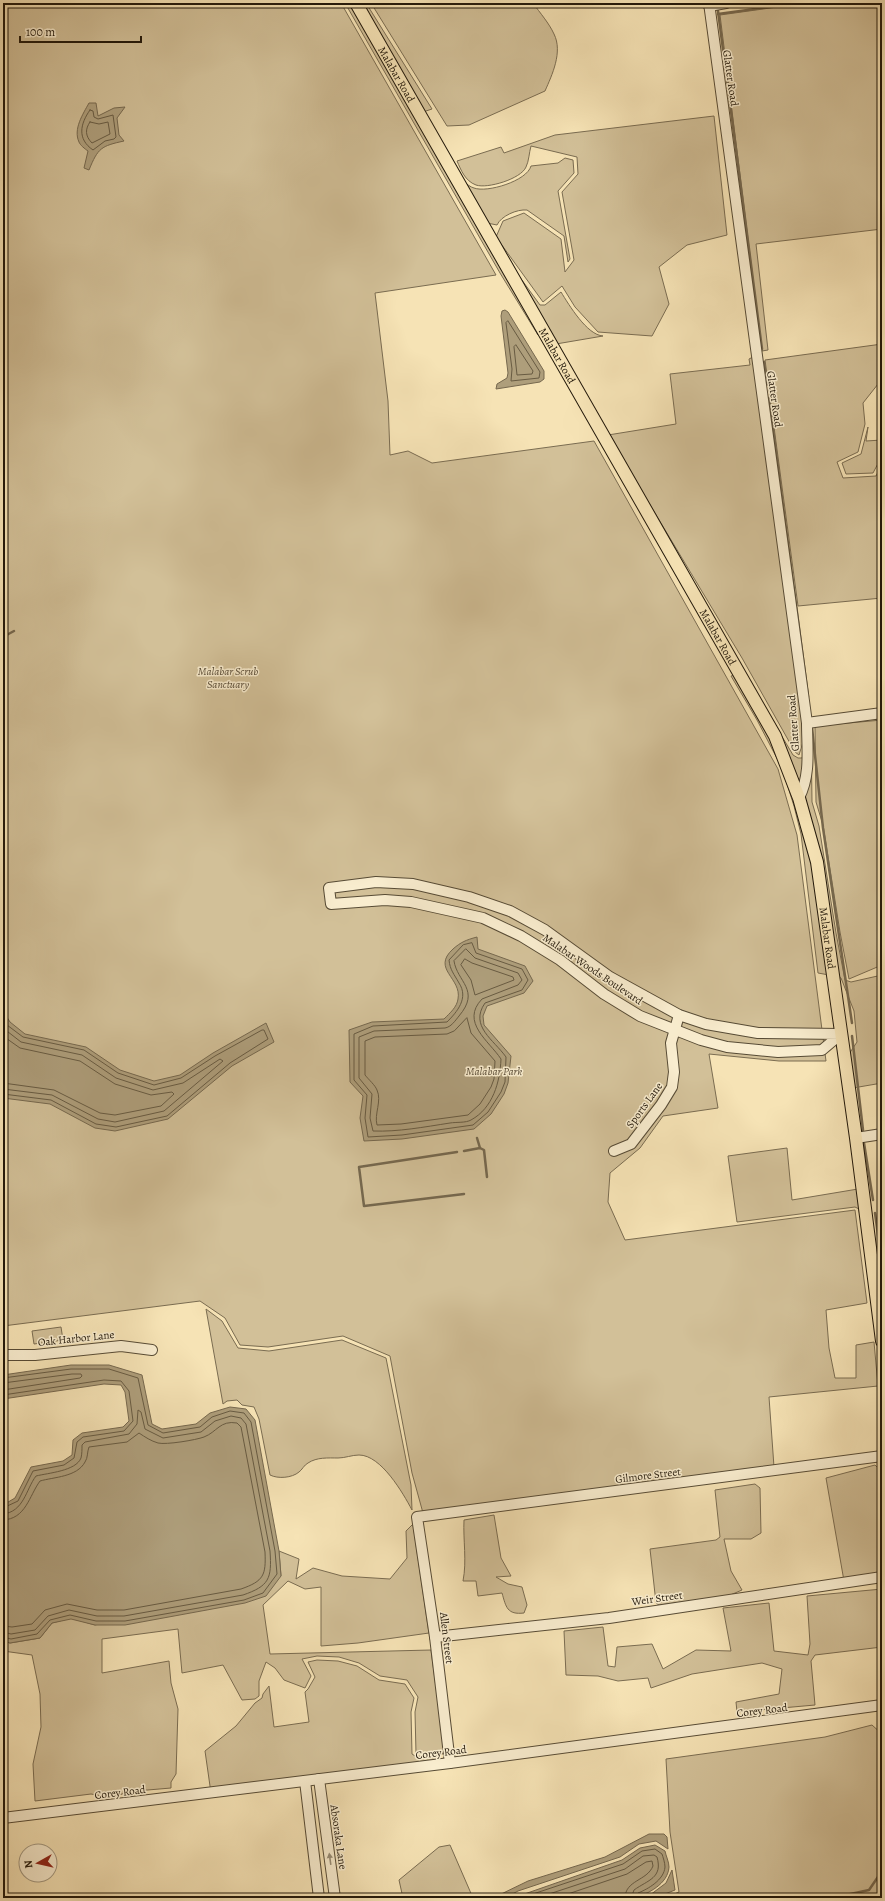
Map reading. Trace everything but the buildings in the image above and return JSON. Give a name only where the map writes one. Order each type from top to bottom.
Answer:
[{"type":"main road","name":"Malabar Road","points":[[356,3],[775,736],[799,798],[817,862],[856,1138],[882,1341]]},
{"type":"street","points":[[709,4],[726,3]]},
{"type":"street","name":"Glatter Road","points":[[709,4],[807,723],[807,773],[805,785],[799,798]]},
{"type":"street","points":[[807,723],[882,713]]},
{"type":"street","name":"Malabar Woods Boulevard","points":[[376,882],[413,884],[492,904],[528,919],[563,942],[596,967],[679,1015],[706,1024],[758,1033],[841,1034],[822,1050],[778,1052],[726,1047],[700,1040],[640,1016],[587,982],[560,960],[521,936],[483,918],[411,902],[385,900],[331,904],[329,888],[376,882]]},
{"type":"street","points":[[483,918],[492,904]]},
{"type":"street","points":[[587,982],[596,967]]},
{"type":"street","name":"Sports Lane","points":[[614,1151],[631,1144],[661,1106],[672,1087],[674,1072],[671,1043],[679,1015]]},
{"type":"street","points":[[856,1138],[882,1134]]},
{"type":"street","name":"Oak Harbor Lane","points":[[3,1356],[35,1355],[121,1346],[152,1350]]},
{"type":"street","name":"Gilmore Street","points":[[417,1517],[882,1456]]},
{"type":"street","name":"Allen Street","points":[[417,1517],[435,1637],[450,1763]]},
{"type":"street","name":"Weir Street","points":[[435,1637],[609,1618],[882,1577]]},
{"type":"street","name":"Corey Road","points":[[3,1818],[450,1763],[882,1705]]},
{"type":"street","name":"Absoraka Lane","points":[[319,1779],[335,1898]]},
{"type":"street","points":[[305,1781],[319,1898]]},
{"type":"street","points":[[312,1837],[327,1835]]},
{"type":"green space","name":"Malabar Scrub Sanctuary","points":[[3,3],[341,3],[496,275],[375,293],[388,401],[390,455],[408,451],[432,463],[594,441],[778,769],[797,835],[826,1061],[779,1061],[709,1054],[718,1108],[663,1116],[640,1148],[610,1173],[608,1202],[625,1240],[855,1210],[867,1303],[826,1310],[829,1348],[835,1378],[856,1378],[856,1345],[874,1342],[878,1386],[769,1397],[774,1467],[423,1513],[412,1473],[390,1356],[343,1336],[268,1347],[240,1345],[225,1318],[200,1301],[3,1326]]},
{"type":"green space","points":[[345,3],[350,3],[531,318],[538,335],[500,273]]},
{"type":"green space","points":[[361,3],[366,3],[432,109],[423,112]]},
{"type":"green space","points":[[371,3],[533,3],[550,26],[556,41],[557,56],[551,78],[545,91],[469,125],[447,126]]},
{"type":"green space","points":[[806,3],[882,3],[882,229],[756,244],[768,350],[762,351],[720,15]]},
{"type":"green space","points":[[714,116],[727,235],[687,245],[659,267],[669,304],[652,336],[598,332],[575,307],[562,286],[543,302],[496,237],[503,221],[524,213],[561,239],[565,272],[574,260],[562,192],[578,174],[577,157],[531,146],[527,165],[523,171],[511,179],[488,186],[476,185],[469,181],[457,161],[501,147],[504,153],[555,135]]},
{"type":"green space","points":[[565,158],[573,160],[574,173],[558,191],[570,259],[568,262],[564,236],[527,210],[519,211],[506,216],[497,225],[487,223],[463,181],[474,188],[488,189],[497,187],[515,181],[528,171],[531,166],[558,163]]},
{"type":"green space","points":[[511,265],[540,305],[545,305],[561,292],[585,325],[591,331],[603,336],[556,344]]},
{"type":"green space","points":[[882,344],[882,379],[863,403],[865,424],[858,452],[837,462],[843,478],[876,476],[882,464],[882,598],[798,606],[765,360]]},
{"type":"green space","points":[[753,357],[804,723],[803,742],[799,755],[795,752],[742,658],[608,435],[676,424],[670,374],[750,365],[749,359]]},
{"type":"green space","points":[[868,427],[866,441],[882,440],[882,456],[873,473],[846,474],[842,463],[861,454]]},
{"type":"green space","points":[[743,671],[793,755],[798,758],[802,758],[811,729],[812,802],[819,826],[845,980],[851,982],[882,975],[882,1083],[853,1088],[849,1054],[857,1042],[854,1011],[841,978],[838,977],[822,861]]},
{"type":"green space","points":[[735,675],[771,738],[795,799],[812,863],[829,975],[818,973],[801,834],[794,806],[782,768],[757,720],[731,676]]},
{"type":"green space","points":[[882,720],[882,965],[849,979],[823,825],[816,802],[815,726]]},
{"type":"green space","points":[[787,1148],[792,1200],[858,1189],[860,1217],[859,1209],[855,1207],[737,1222],[728,1156]]},
{"type":"green space","points":[[206,1309],[222,1321],[238,1348],[269,1351],[342,1340],[386,1358],[411,1485],[412,1510],[397,1485],[383,1468],[375,1461],[359,1455],[311,1461],[296,1474],[289,1477],[270,1475],[259,1419],[254,1407],[242,1405],[237,1400],[227,1401],[223,1404]]},
{"type":"green space","points":[[61,1327],[63,1340],[34,1344],[32,1331]]},
{"type":"green space","points":[[875,1465],[882,1472],[882,1573],[844,1581],[826,1478]]},
{"type":"green space","points":[[755,1484],[760,1488],[761,1533],[751,1539],[724,1539],[731,1571],[742,1590],[728,1596],[659,1605],[656,1603],[650,1549],[716,1540],[720,1537],[715,1490]]},
{"type":"green space","points":[[494,1515],[501,1558],[511,1576],[496,1577],[508,1584],[522,1587],[527,1605],[524,1613],[514,1613],[508,1609],[502,1593],[478,1596],[476,1581],[463,1581],[465,1566],[464,1520]]},
{"type":"green space","points":[[413,1524],[429,1633],[358,1643],[321,1646],[321,1587],[305,1589],[288,1581],[263,1605],[270,1654],[431,1650],[445,1754],[416,1753],[415,1712],[418,1697],[407,1680],[380,1676],[359,1663],[339,1657],[317,1656],[302,1659],[311,1676],[305,1688],[284,1680],[275,1668],[266,1662],[259,1681],[259,1696],[255,1699],[242,1700],[223,1665],[182,1673],[178,1629],[102,1639],[102,1673],[169,1661],[171,1683],[178,1709],[176,1774],[171,1782],[171,1788],[136,1791],[109,1797],[91,1794],[35,1801],[33,1764],[41,1727],[40,1694],[32,1655],[3,1651],[3,1641],[10,1643],[40,1638],[52,1623],[71,1618],[95,1625],[281,1576],[279,1551],[299,1559],[296,1579],[313,1568],[342,1576],[390,1579],[407,1558],[406,1531]]},
{"type":"green space","points":[[882,1589],[882,1647],[815,1655],[811,1661],[815,1705],[737,1712],[736,1702],[779,1694],[782,1669],[762,1663],[692,1674],[651,1688],[648,1678],[618,1681],[598,1676],[566,1675],[564,1631],[603,1627],[608,1666],[615,1667],[617,1647],[652,1644],[663,1669],[696,1650],[731,1651],[723,1608],[769,1603],[774,1651],[808,1655],[810,1644],[807,1596]]},
{"type":"green space","points":[[317,1660],[338,1661],[357,1666],[379,1680],[405,1684],[414,1698],[411,1712],[412,1754],[415,1756],[436,1757],[435,1764],[211,1793],[205,1751],[236,1726],[255,1703],[262,1698],[269,1686],[274,1727],[309,1722],[305,1692],[315,1677],[308,1662]]},
{"type":"green space","points":[[872,1725],[882,1734],[882,1898],[665,1898],[679,1892],[670,1832],[666,1759],[825,1737]]},
{"type":"green space","points":[[450,1845],[473,1898],[403,1898],[399,1880],[439,1847]]},
{"type":"water","points":[[89,103],[96,103],[98,116],[114,108],[125,107],[117,118],[119,135],[124,141],[101,149],[95,157],[89,170],[84,168],[88,151],[80,143],[77,137],[77,132]]},
{"type":"water","points":[[505,310],[508,312],[544,371],[544,379],[540,382],[496,389],[497,384],[507,378],[508,373],[501,316],[502,311]]},
{"type":"water","points":[[477,937],[478,949],[525,966],[533,981],[524,993],[487,1006],[483,1016],[484,1025],[511,1056],[508,1083],[504,1094],[491,1114],[474,1129],[402,1139],[364,1141],[360,1118],[363,1096],[350,1082],[349,1030],[372,1022],[444,1019],[455,1007],[458,999],[456,985],[446,968],[445,962],[447,956],[461,943]]},
{"type":"water","points":[[3,1011],[10,1022],[25,1034],[86,1047],[120,1070],[154,1081],[180,1075],[213,1053],[266,1023],[274,1042],[232,1066],[168,1119],[115,1131],[95,1128],[50,1104],[3,1098]]},
{"type":"water","points":[[71,1365],[109,1365],[142,1375],[152,1424],[162,1429],[196,1424],[210,1413],[230,1407],[246,1409],[255,1420],[279,1551],[281,1576],[266,1596],[245,1603],[125,1625],[95,1625],[71,1619],[52,1623],[40,1638],[10,1643],[3,1641],[3,1505],[15,1498],[31,1467],[63,1461],[72,1455],[73,1440],[82,1433],[123,1427],[129,1421],[125,1392],[121,1385],[104,1384],[3,1399],[3,1375]]},
{"type":"water","points":[[649,1834],[664,1834],[667,1837],[668,1849],[656,1841],[639,1844],[620,1857],[518,1891],[505,1898],[493,1898],[528,1881],[605,1857]]},
{"type":"water","points":[[655,1845],[665,1851],[669,1865],[668,1873],[661,1883],[651,1891],[634,1898],[513,1898],[622,1860],[640,1848]]},
{"type":"water","points":[[672,1870],[675,1890],[655,1898],[646,1898],[666,1883]]},
{"type":"waterway","points":[[718,14],[800,3]]},
{"type":"waterway","points":[[718,11],[762,349]]},
{"type":"waterway","points":[[764,362],[767,385]]},
{"type":"waterway","points":[[769,398],[808,697]]},
{"type":"waterway","points":[[3,637],[14,631]]},
{"type":"waterway","points":[[812,728],[823,828],[852,1023]]},
{"type":"waterway","points":[[852,1036],[863,1130]]},
{"type":"waterway","points":[[477,1138],[480,1148]]},
{"type":"waterway","points":[[864,1143],[873,1200]]},
{"type":"waterway","points":[[464,1151],[480,1148],[484,1150],[487,1177]]},
{"type":"waterway","points":[[457,1152],[359,1167],[364,1206],[464,1194]]},
{"type":"waterway","points":[[875,1213],[882,1264]]},
{"type":"waterway","points":[[832,1898],[869,1890],[882,1871]]},
{"type":"park label","name":"Malabar Park","points":[[494,1071]]}]
